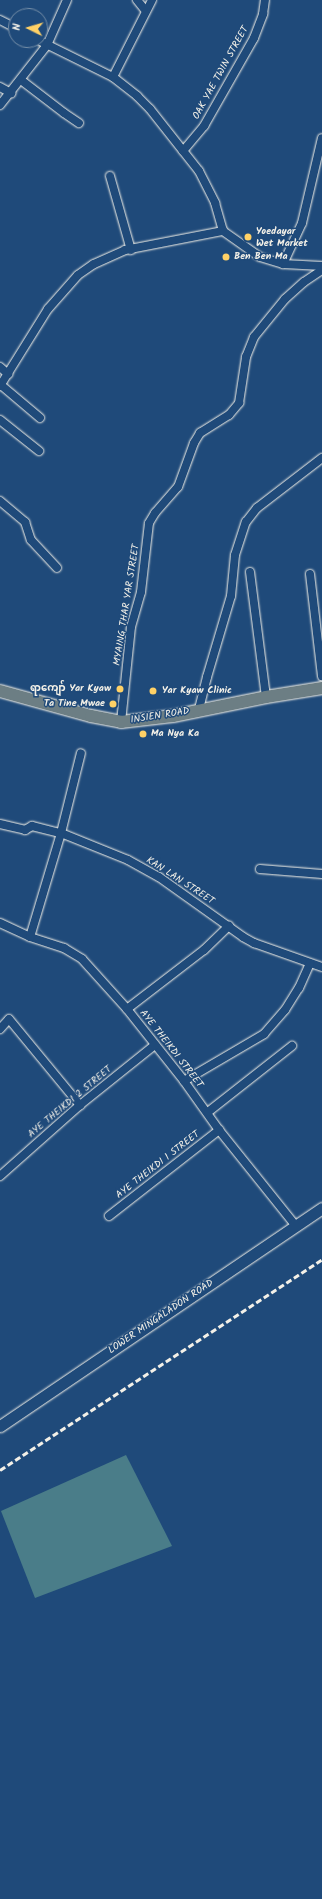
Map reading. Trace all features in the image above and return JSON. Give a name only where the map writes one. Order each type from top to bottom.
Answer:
[{"type":"main road","name":"INSIEN ROAD","points":[[0,691],[90,716],[121,722],[173,716],[199,709],[266,696],[322,688]]},
{"type":"main road","name":"LOWER MINGALADON ROAD","points":[[0,1426],[322,1208]]},
{"type":"street","points":[[48,43],[67,0]]},
{"type":"street","points":[[136,0],[146,11]]},
{"type":"street","points":[[112,77],[152,0]]},
{"type":"street","name":"OAK YAE TWIN STREET","points":[[183,151],[204,126],[254,38],[263,14],[265,0]]},
{"type":"street","points":[[48,45],[112,77],[137,96],[198,171],[215,203],[223,231],[260,257],[283,264],[322,266]]},
{"type":"street","points":[[0,105],[45,48]]},
{"type":"street","points":[[21,80],[79,123]]},
{"type":"street","points":[[0,87],[10,93]]},
{"type":"street","points":[[283,264],[302,223],[322,138]]},
{"type":"street","points":[[110,176],[131,250]]},
{"type":"street","points":[[40,418],[0,386],[48,309],[78,275],[104,259],[131,250],[223,231]]},
{"type":"street","name":"MYAING THAR YAR STREET","points":[[121,722],[131,627],[141,592],[149,523],[155,513],[178,487],[194,442],[200,433],[229,415],[239,403],[246,357],[254,338],[285,299],[304,282],[322,270]]},
{"type":"street","points":[[0,367],[8,374]]},
{"type":"street","points":[[0,420],[39,451]]},
{"type":"street","points":[[199,709],[231,596],[235,555],[246,522],[257,508],[322,458]]},
{"type":"street","points":[[0,501],[25,522],[31,540],[57,568]]},
{"type":"street","points":[[250,572],[266,696]]},
{"type":"street","points":[[310,574],[322,676]]},
{"type":"street","points":[[30,937],[61,833],[81,753]]},
{"type":"street","name":"KAN LAN STREET","points":[[0,824],[25,830],[32,826],[61,833],[128,860],[153,874],[254,943],[322,967]]},
{"type":"street","points":[[260,868],[322,874]]},
{"type":"street","name":"AYE THEIKDI STREET","points":[[0,923],[30,937],[64,948],[82,959],[127,1008],[208,1112],[219,1130],[296,1226]]},
{"type":"street","points":[[127,1008],[204,950],[229,926]]},
{"type":"street","points":[[184,1081],[264,1034],[285,1010],[299,988],[310,963]]},
{"type":"street","points":[[0,1029],[9,1019],[80,1105]]},
{"type":"street","name":"AYE THEIKDI 2 STREET","points":[[0,1176],[80,1105],[155,1045]]},
{"type":"street","points":[[208,1112],[292,1046]]},
{"type":"street","name":"AYE THEIKDI 1 STREET","points":[[109,1216],[219,1130]]},
{"type":"green space","points":[[126,1455],[172,1546],[35,1598],[1,1511]]},
{"type":"railway","points":[[0,1470],[322,1259]]},
{"type":"place","name":"Yoedayar Wet Market","points":[[248,237]]},
{"type":"place","name":"Ben Ben Ma","points":[[226,257]]},
{"type":"place","name":"ရာကျော် Yar Kyaw","points":[[120,689]]},
{"type":"place","name":"Yar Kyaw Clinic","points":[[153,691]]},
{"type":"place","name":"Ta Tine Mwae","points":[[113,704]]},
{"type":"place","name":"Ma Nya Ka","points":[[143,734]]}]
